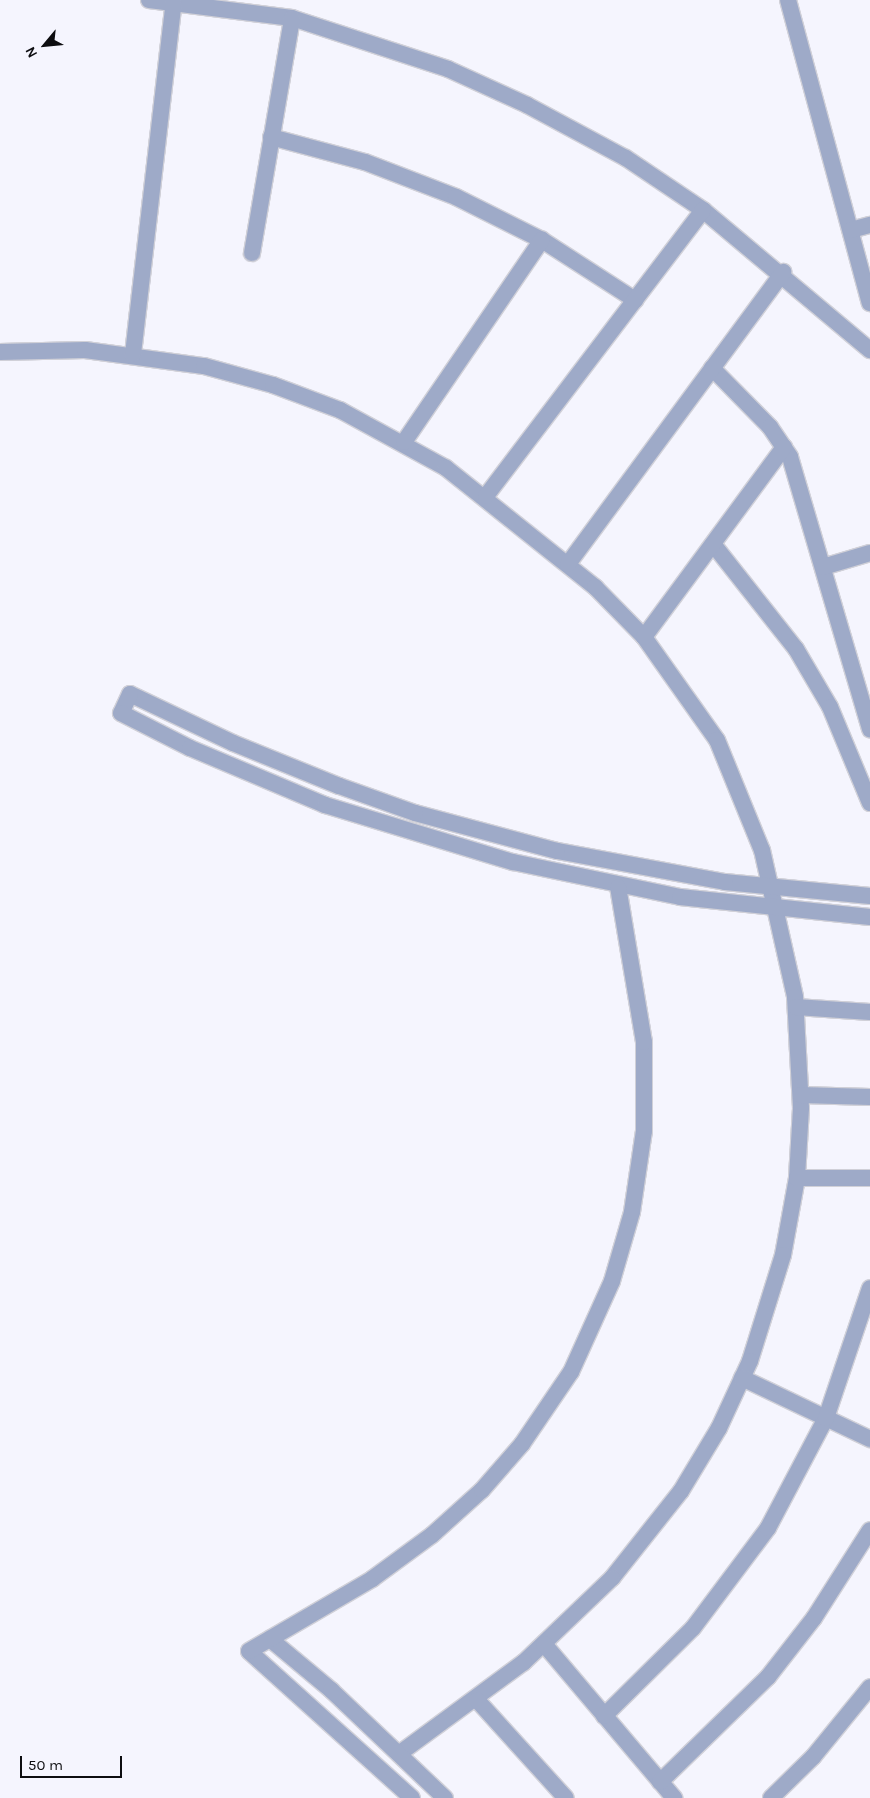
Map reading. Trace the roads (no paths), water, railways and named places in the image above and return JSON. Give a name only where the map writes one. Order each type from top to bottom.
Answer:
[{"type":"street","points":[[149,0],[292,18],[448,69],[527,105],[626,158],[703,210],[783,272],[870,350]]},
{"type":"street","points":[[788,0],[870,303]]},
{"type":"street","points":[[134,354],[174,2]]},
{"type":"street","points":[[252,253],[292,18]]},
{"type":"street","points":[[271,137],[365,162],[428,186],[542,240],[635,300]]},
{"type":"street","points":[[486,496],[703,210]]},
{"type":"street","points":[[850,230],[870,225]]},
{"type":"street","points":[[404,442],[542,240]]},
{"type":"street","points":[[568,564],[783,272]]},
{"type":"street","points":[[0,352],[134,354],[273,385],[340,410],[404,442],[486,496],[568,564],[644,637],[717,740],[750,812],[772,888],[796,1007],[801,1095],[797,1178],[774,1291],[742,1378],[700,1460],[659,1521],[612,1578],[544,1644],[476,1700],[400,1753]]},
{"type":"street","points":[[712,368],[784,447],[823,567],[870,729]]},
{"type":"street","points":[[644,637],[784,447]]},
{"type":"street","points":[[713,544],[796,649],[830,707],[870,804]]},
{"type":"street","points":[[823,567],[870,553]]},
{"type":"street","points":[[870,896],[772,888],[595,860],[415,812],[277,762],[130,694],[121,713],[190,748],[325,805],[428,839],[618,887],[777,908],[870,917]]},
{"type":"street","points":[[412,1798],[249,1651],[372,1579],[432,1535],[482,1490],[522,1444],[571,1372],[612,1281],[632,1212],[644,1131],[644,1042],[618,887]]},
{"type":"street","points":[[796,1007],[870,1012]]},
{"type":"street","points":[[801,1095],[870,1097]]},
{"type":"street","points":[[797,1178],[870,1178]]},
{"type":"street","points":[[604,1716],[669,1654],[732,1579],[794,1482],[826,1418],[870,1288]]},
{"type":"street","points":[[742,1378],[870,1438]]},
{"type":"street","points":[[660,1782],[768,1677],[814,1618],[870,1530]]},
{"type":"street","points":[[270,1639],[400,1753],[445,1798]]},
{"type":"street","points":[[544,1644],[674,1798]]},
{"type":"street","points":[[771,1798],[813,1756],[870,1687]]},
{"type":"street","points":[[476,1700],[566,1798]]}]
